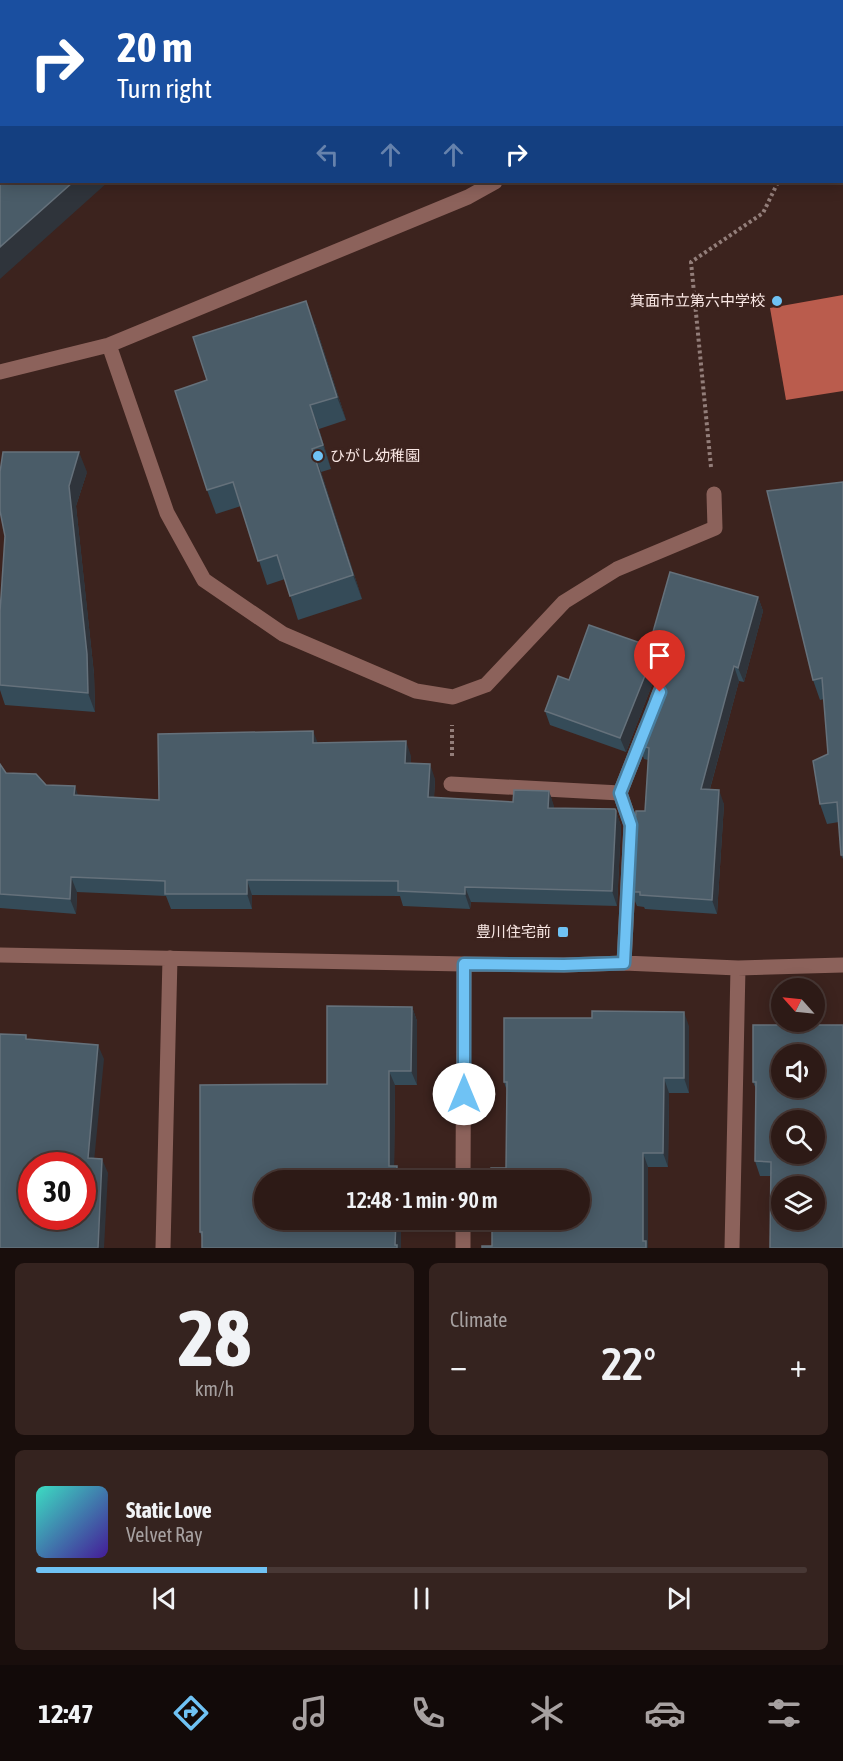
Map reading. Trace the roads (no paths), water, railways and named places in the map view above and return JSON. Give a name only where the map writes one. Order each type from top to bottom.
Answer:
[{"type":"street","points":[[0,372],[109,345],[468,197],[493,183]]},
{"type":"street","points":[[109,345],[167,513],[204,580],[283,634],[416,692],[453,697],[486,685],[564,602],[618,569],[715,528],[714,494]]},
{"type":"street","points":[[624,963],[631,825],[620,793],[668,671]]},
{"type":"street","points":[[451,784],[620,793]]},
{"type":"street","points":[[0,955],[464,964],[624,963],[738,968],[843,965]]},
{"type":"street","points":[[163,1248],[170,958]]},
{"type":"street","points":[[463,1170],[464,964]]},
{"type":"street","points":[[732,1248],[738,968]]},
{"type":"street","points":[[463,1230],[463,1248]]},
{"type":"place","name":"箕面市立第六中学校","points":[[777,301]]},
{"type":"place","name":"ひがし幼稚園","points":[[318,456]]},
{"type":"place","name":"豊川住宅前","points":[[563,932]]}]
